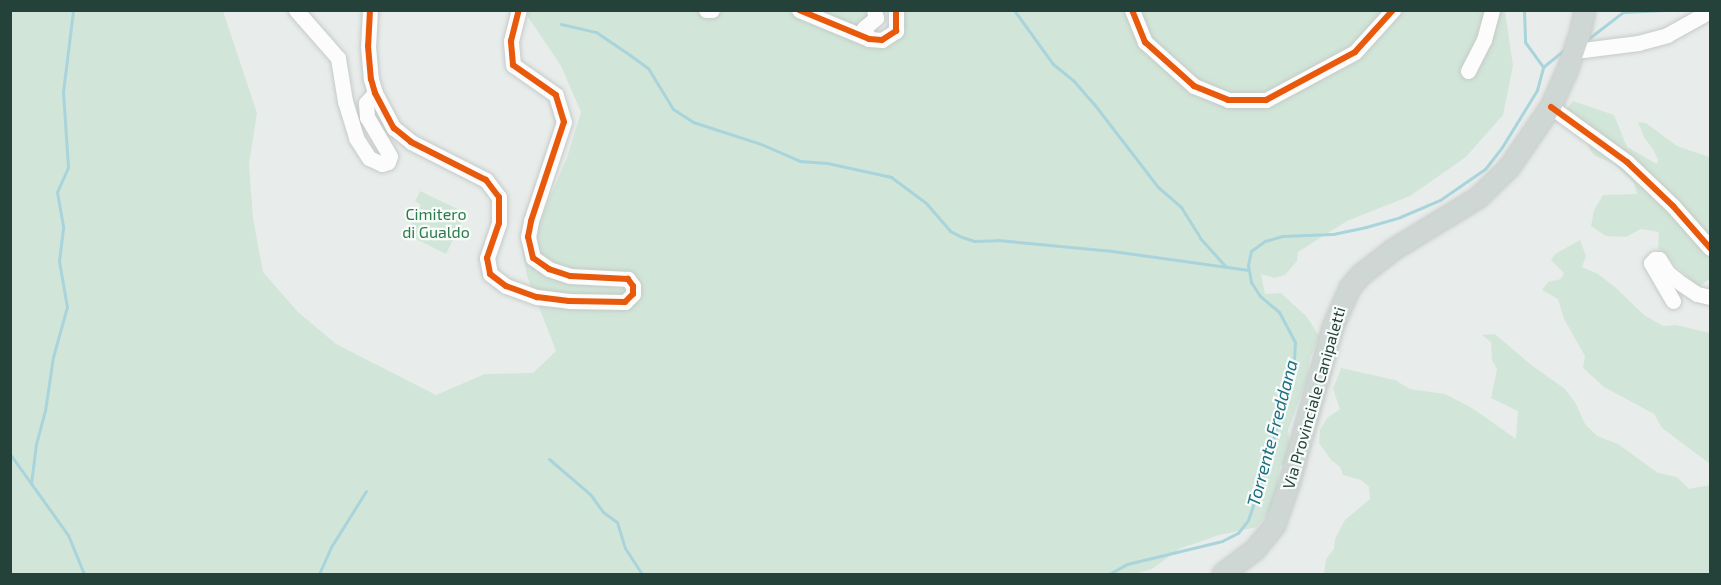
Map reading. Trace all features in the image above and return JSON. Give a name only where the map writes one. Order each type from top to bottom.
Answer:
[{"type":"main road","name":"Via Provinciale Canipaletti","points":[[1224,574],[1255,550],[1275,525],[1289,485],[1333,327],[1350,288],[1375,263],[1478,198],[1491,188],[1509,168],[1551,107],[1577,44],[1585,10]]},
{"type":"street","points":[[296,10],[338,58],[345,101],[356,138],[369,158],[382,164],[388,162],[390,156],[367,117],[366,103],[375,93]]},
{"type":"street","points":[[370,10],[369,65],[375,93],[394,128],[402,136],[482,177],[495,189],[500,206],[499,223],[487,258],[487,267],[496,280],[521,292],[556,300],[621,302],[629,300],[634,289],[628,279],[570,276],[549,269],[533,258],[528,237],[531,221],[564,122],[556,95],[513,65],[511,41],[519,10]]},
{"type":"street","points":[[706,10],[712,10]]},
{"type":"street","points":[[799,10],[869,39],[882,40],[896,31],[896,10]]},
{"type":"street","points":[[869,39],[864,28],[876,18],[874,10]]},
{"type":"street","points":[[1132,10],[1145,42],[1194,86],[1227,100],[1266,100],[1355,52],[1393,10]]},
{"type":"street","points":[[1468,71],[1484,40],[1492,10]]},
{"type":"street","points":[[1577,44],[1638,43],[1667,35],[1710,11]]},
{"type":"street","points":[[1551,107],[1627,162],[1673,206],[1710,248]]},
{"type":"street","points":[[1673,301],[1652,263],[1655,259],[1659,259],[1667,272],[1682,284],[1697,294],[1710,297]]},
{"type":"green space","points":[[10,11],[223,11],[257,113],[249,164],[253,218],[263,272],[298,312],[336,344],[436,395],[485,374],[533,373],[556,351],[527,276],[521,243],[539,222],[567,158],[581,112],[561,66],[524,11],[871,11],[861,27],[884,45],[901,11],[1127,11],[1141,44],[1227,105],[1312,83],[1398,11],[1505,11],[1513,66],[1503,115],[1466,157],[1410,196],[1347,221],[1298,252],[1297,261],[1285,275],[1274,278],[1261,274],[1265,294],[1281,293],[1307,317],[1319,336],[1310,358],[1307,379],[1288,430],[1290,449],[1286,463],[1280,466],[1275,503],[1257,527],[1219,535],[1179,549],[1152,569],[1135,574],[11,574]]},
{"type":"green space","points":[[1135,11],[1390,11],[1353,49],[1265,97],[1228,97],[1196,83],[1147,40]]},
{"type":"green space","points":[[1573,101],[1614,115],[1627,147],[1657,164],[1658,160],[1654,151],[1644,137],[1638,122],[1646,123],[1677,146],[1710,157],[1710,279],[1698,287],[1658,248],[1659,232],[1641,229],[1626,237],[1606,236],[1591,226],[1594,210],[1603,195],[1637,194],[1634,183],[1613,163],[1595,156],[1590,150],[1575,117],[1567,108]]},
{"type":"green space","name":"Cimitero di Gualdo","points":[[420,191],[466,213],[446,254],[406,234],[421,205],[415,201]]},
{"type":"green space","points":[[1580,240],[1586,256],[1582,267],[1598,274],[1615,287],[1644,315],[1663,326],[1676,325],[1710,333],[1710,464],[1662,428],[1654,414],[1604,387],[1583,368],[1585,356],[1564,319],[1558,299],[1542,290],[1548,282],[1561,279],[1564,273],[1551,260],[1555,254]]},
{"type":"green space","points":[[1495,334],[1530,364],[1565,389],[1575,402],[1585,424],[1597,436],[1618,444],[1658,473],[1677,477],[1689,489],[1710,485],[1710,574],[1324,574],[1326,559],[1334,549],[1335,539],[1345,520],[1370,499],[1369,487],[1361,480],[1343,475],[1340,467],[1331,460],[1319,443],[1320,430],[1327,418],[1340,409],[1333,389],[1341,368],[1395,380],[1410,389],[1445,394],[1472,408],[1516,439],[1518,411],[1491,398],[1497,369],[1492,360],[1491,342],[1482,335]]},
{"type":"waterway","points":[[31,484],[36,444],[45,411],[53,357],[67,307],[59,261],[63,226],[57,192],[68,167],[63,92],[73,10]]},
{"type":"waterway","points":[[1014,10],[1053,64],[1073,80],[1094,104],[1158,187],[1181,207],[1200,238],[1225,266]]},
{"type":"waterway","points":[[1524,10],[1525,42],[1543,67]]},
{"type":"waterway","name":"Torrente Freddana","points":[[1588,39],[1623,12],[1666,10]]},
{"type":"waterway","points":[[561,24],[596,32],[648,68],[673,109],[693,122],[761,144],[800,161],[827,163],[891,177],[926,203],[950,231],[962,237],[974,241],[998,240],[1112,251],[1249,270]]},
{"type":"waterway","name":"Torrente Freddana","points":[[1109,574],[1127,564],[1222,541],[1238,533],[1248,520],[1264,474],[1294,360],[1295,342],[1279,312],[1260,296],[1251,282],[1248,265],[1251,251],[1265,241],[1282,236],[1333,234],[1366,227],[1400,217],[1440,200],[1485,169],[1502,147],[1537,90],[1543,67],[1565,49]]},
{"type":"waterway","points":[[10,454],[68,535],[84,574]]},
{"type":"waterway","points":[[549,459],[590,494],[603,512],[617,522],[625,548],[642,574]]},
{"type":"waterway","points":[[319,574],[331,547],[366,491]]},
{"type":"cycle path","points":[[370,10],[368,46],[371,79],[375,93],[394,128],[411,142],[486,180],[499,197],[499,223],[487,258],[490,274],[506,286],[537,297],[569,301],[625,302],[633,294],[633,286],[628,279],[570,276],[549,269],[533,258],[528,237],[531,221],[564,122],[556,95],[513,65],[511,41],[519,10]]},
{"type":"cycle path","points":[[799,10],[869,39],[882,40],[896,31],[896,10]]},
{"type":"cycle path","points":[[1132,10],[1145,42],[1194,86],[1228,100],[1266,100],[1355,52],[1393,10]]},
{"type":"cycle path","points":[[1551,107],[1627,162],[1673,206],[1710,248]]}]
